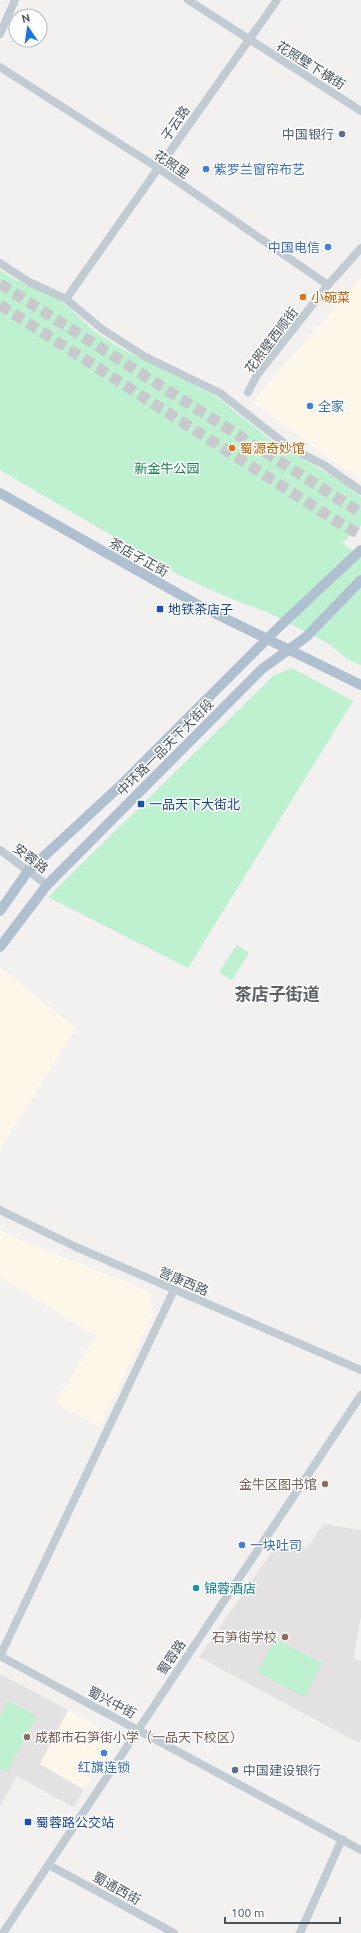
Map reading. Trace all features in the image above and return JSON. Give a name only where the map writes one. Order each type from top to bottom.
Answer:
[{"type":"main road","name":"茶店子正街","points":[[0,493],[196,604],[288,650]]},
{"type":"main road","name":"中环路一品天下大街段","points":[[0,911],[28,871],[119,787],[267,639],[361,550]]},
{"type":"main road","name":"中环路一品天下大街段","points":[[0,946],[47,885],[262,669],[306,637],[361,580]]},
{"type":"main road","points":[[288,650],[361,685]]},
{"type":"street","points":[[0,34],[15,0]]},
{"type":"street","name":"花照壁下横街","points":[[188,0],[361,110]]},
{"type":"street","name":"子云路","points":[[66,299],[277,0]]},
{"type":"street","name":"花照里","points":[[0,67],[158,168],[328,285]]},
{"type":"street","name":"花照壁西顺街","points":[[248,392],[257,375],[328,285],[361,248]]},
{"type":"street","points":[[0,263],[29,282],[66,299],[102,329],[144,356],[220,393],[290,447],[324,465],[361,491]]},
{"type":"street","name":"安蓉路","points":[[0,850],[47,885]]},
{"type":"street","name":"营康西路","points":[[0,1210],[76,1247],[361,1370]]},
{"type":"street","points":[[0,1656],[174,1290]]},
{"type":"street","name":"蜀蓉路","points":[[3,1933],[361,1395]]},
{"type":"street","name":"蜀兴中街","points":[[0,1656],[361,1850]]},
{"type":"street","points":[[300,1933],[342,1839]]},
{"type":"street","name":"蜀通西街","points":[[49,1865],[174,1933]]},
{"type":"shaded area","points":[[361,278],[361,481],[252,402]]},
{"type":"shaded area","points":[[0,967],[76,1028],[0,1150]]},
{"type":"shaded area","points":[[0,1230],[20,1240],[149,1291],[153,1314],[100,1427],[55,1403],[96,1336],[0,1277]]},
{"type":"shaded area","name":"石笋街学校","points":[[324,1524],[361,1530],[361,1617],[353,1658],[361,1661],[361,1738],[359,1743],[199,1657],[278,1543],[307,1548]]},
{"type":"shaded area","name":"成都市石笋街小学（一品天下校区）","points":[[0,1674],[68,1710],[40,1764],[84,1790],[73,1807],[17,1776],[0,1807]]},
{"type":"shaded area","points":[[68,1710],[109,1732],[113,1746],[84,1790],[39,1764]]},
{"type":"green space","name":"新金牛公园","points":[[0,270],[14,279],[49,294],[65,304],[94,331],[122,349],[214,395],[275,443],[338,479],[361,497],[361,525],[342,543],[361,555],[361,665],[347,659],[329,644],[267,612],[227,597],[179,575],[0,470]]},
{"type":"green space","points":[[292,668],[353,701],[188,968],[48,897],[274,675]]},
{"type":"green space","points":[[237,945],[249,953],[232,980],[219,972]]},
{"type":"green space","points":[[275,1639],[322,1663],[304,1697],[257,1672]]},
{"type":"green space","points":[[8,1701],[37,1716],[7,1772],[0,1768],[0,1716]]},
{"type":"tunnel","points":[[0,284],[361,513]]},
{"type":"tunnel","points":[[0,305],[338,522],[361,535]]},
{"type":"place","name":"中国银行","points":[[342,134]]},
{"type":"place","name":"紫罗兰窗帘布艺","points":[[206,169]]},
{"type":"place","name":"中国电信","points":[[328,247]]},
{"type":"place","name":"小碗菜","points":[[303,297]]},
{"type":"place","name":"全家","points":[[310,406]]},
{"type":"place","name":"蜀源奇妙馆","points":[[232,448]]},
{"type":"place","name":"地铁茶店子","points":[[160,609]]},
{"type":"place","name":"一品天下大街北","points":[[141,804]]},
{"type":"place","name":"金牛区图书馆","points":[[325,1484]]},
{"type":"place","name":"一块吐司","points":[[242,1545]]},
{"type":"place","name":"锦蓉酒店","points":[[196,1588]]},
{"type":"place","name":"石笋街学校","points":[[285,1637]]},
{"type":"place","name":"成都市石笋街小学（一品天下校区）","points":[[27,1737]]},
{"type":"place","name":"红旗连锁","points":[[104,1753]]},
{"type":"place","name":"中国建设银行","points":[[235,1770]]},
{"type":"place","name":"蜀蓉路公交站","points":[[28,1822]]},
{"type":"district","name":"茶店子街道","points":[[277,993]]}]
